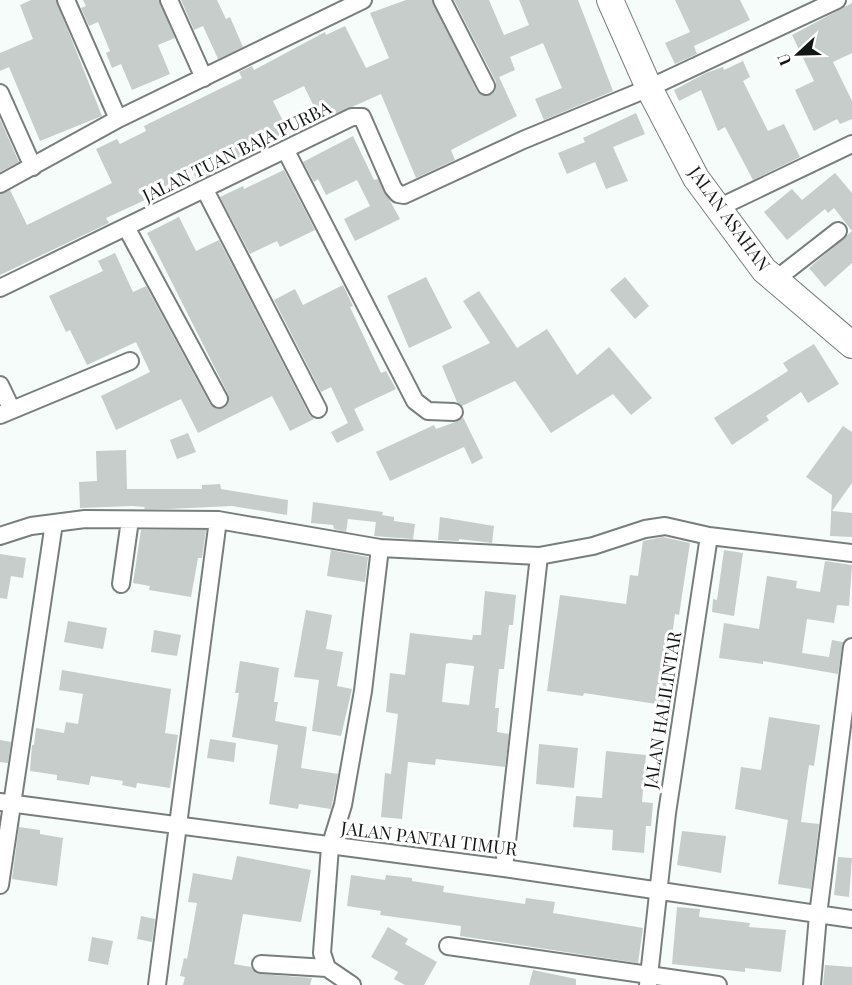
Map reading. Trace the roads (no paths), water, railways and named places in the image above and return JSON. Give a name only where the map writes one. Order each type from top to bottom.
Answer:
[{"type":"main road","name":"JALAN ASAHAN","points":[[610,0],[649,88],[696,178],[717,208],[764,270],[852,345]]},
{"type":"street","points":[[66,0],[118,118]]},
{"type":"street","points":[[169,0],[204,78]]},
{"type":"street","points":[[0,184],[118,118],[363,0]]},
{"type":"street","points":[[442,0],[486,86]]},
{"type":"street","points":[[649,88],[837,0]]},
{"type":"street","name":"JALAN TUAN BAJA PURBA","points":[[0,288],[359,116],[364,120],[393,188],[398,194],[404,195],[523,140],[649,88]]},
{"type":"street","points":[[0,93],[33,167]]},
{"type":"street","points":[[717,208],[852,144]]},
{"type":"street","points":[[286,152],[415,401],[428,411],[454,412]]},
{"type":"street","points":[[205,190],[318,409]]},
{"type":"street","points":[[126,227],[219,399]]},
{"type":"street","points":[[775,280],[838,231]]},
{"type":"street","points":[[0,385],[6,412],[130,361]]},
{"type":"street","points":[[0,536],[31,526],[85,519],[218,520],[380,549],[538,556],[593,546],[665,526],[709,536],[852,553]]},
{"type":"street","points":[[121,584],[130,520]]},
{"type":"street","points":[[157,985],[218,520]]},
{"type":"street","points":[[0,885],[6,802],[54,523]]},
{"type":"street","name":"JALAN HALILINTAR","points":[[649,980],[668,802],[709,536]]},
{"type":"street","points":[[327,968],[322,953],[330,847],[343,805],[363,691],[380,549]]},
{"type":"street","points":[[504,868],[538,556]]},
{"type":"street","points":[[812,985],[818,915],[852,647]]},
{"type":"street","name":"JALAN PANTAI TIMUR","points":[[6,802],[330,847],[504,868],[852,919]]},
{"type":"street","points":[[448,946],[649,980],[718,985]]},
{"type":"street","points":[[261,964],[327,968],[352,985]]}]
